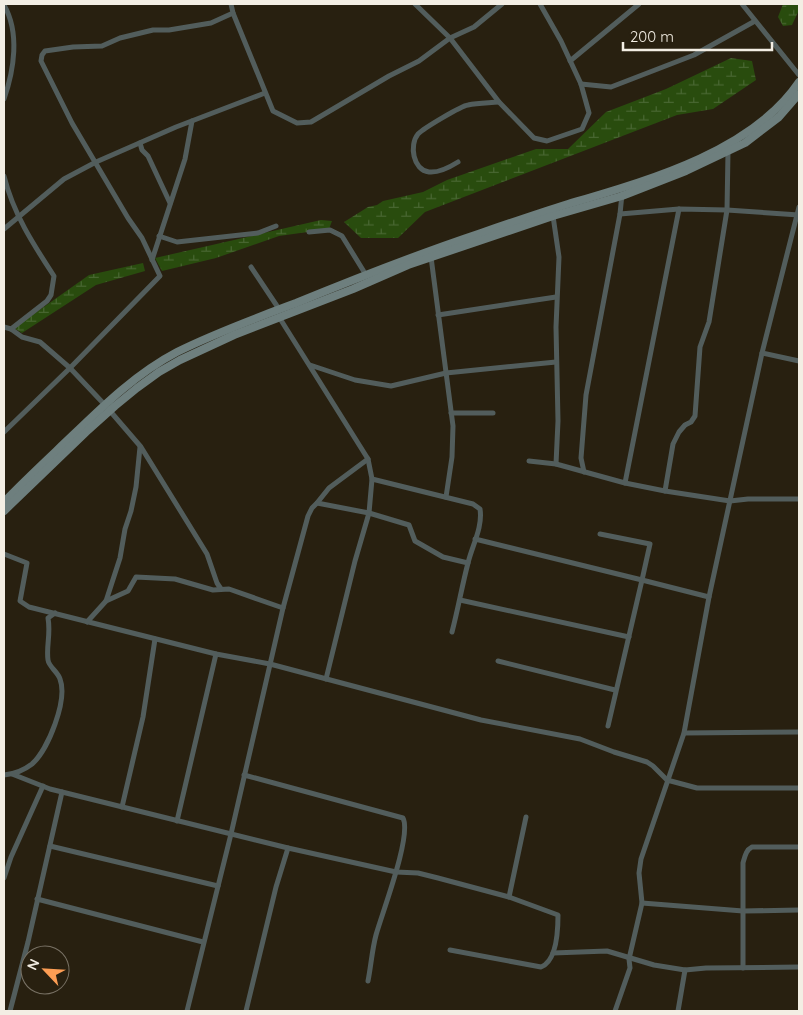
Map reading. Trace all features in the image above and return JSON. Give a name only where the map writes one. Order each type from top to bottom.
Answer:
[{"type":"street","points":[[231,4],[272,111],[297,124],[311,122],[389,76],[419,61],[450,38],[474,27],[502,4]]},
{"type":"street","points":[[415,4],[450,38],[499,102],[534,138],[547,141],[582,129],[589,113],[581,84],[540,4]]},
{"type":"street","points":[[570,60],[639,4]]},
{"type":"street","points":[[742,4],[799,75]]},
{"type":"street","points":[[4,5],[9,15],[13,37],[12,71],[4,99]]},
{"type":"street","points":[[4,432],[160,276],[135,227],[72,123],[41,61],[42,55],[45,51],[73,46],[102,46],[120,38],[153,30],[176,29],[211,23],[233,13]]},
{"type":"street","points":[[581,84],[611,87],[694,55],[755,21]]},
{"type":"street","points":[[4,511],[86,432],[137,388],[166,368],[208,346],[366,275],[481,233],[621,192],[683,165],[742,137],[775,112],[799,82]]},
{"type":"street","points":[[4,229],[64,179],[96,162],[192,121],[265,93]]},
{"type":"street","points":[[4,502],[104,404],[135,380],[176,353],[431,257],[686,171],[745,143],[778,118],[799,94]]},
{"type":"street","points":[[458,162],[447,168],[430,172],[420,168],[416,164],[413,150],[418,134],[462,106],[499,102]]},
{"type":"street","points":[[152,260],[185,158],[192,121]]},
{"type":"street","points":[[140,143],[170,203]]},
{"type":"street","points":[[665,491],[672,444],[675,437],[685,425],[692,422],[695,416],[700,347],[709,322],[727,210],[728,152]]},
{"type":"street","points":[[4,176],[7,191],[18,217],[54,276],[51,295],[47,301],[11,328]]},
{"type":"street","points":[[584,472],[581,458],[586,395],[620,214],[621,192]]},
{"type":"street","points":[[615,1011],[630,968],[629,959],[642,903],[639,873],[641,859],[684,733],[709,597],[762,353],[799,207]]},
{"type":"street","points":[[620,214],[679,209],[798,215]]},
{"type":"street","points":[[625,483],[679,209]]},
{"type":"street","points":[[553,216],[559,257],[556,297],[558,421],[556,464]]},
{"type":"street","points":[[159,236],[177,242],[258,233],[276,226]]},
{"type":"street","points":[[309,232],[330,230],[342,236],[366,275]]},
{"type":"street","points":[[431,257],[453,426],[452,457],[446,497]]},
{"type":"street","points":[[251,267],[368,459],[372,479],[369,513],[355,561],[326,679]]},
{"type":"street","points":[[438,315],[556,297]]},
{"type":"street","points":[[4,327],[11,328],[22,337],[40,342],[70,368],[104,404],[140,447],[207,554],[217,584],[221,589]]},
{"type":"street","points":[[762,353],[799,360]]},
{"type":"street","points":[[309,365],[355,380],[391,386],[446,373],[556,362]]},
{"type":"street","points":[[451,413],[493,413]]},
{"type":"street","points":[[106,601],[120,558],[125,529],[131,511],[136,487],[140,447]]},
{"type":"street","points":[[187,1011],[231,834],[283,608],[308,516],[312,508],[329,488],[368,459]]},
{"type":"street","points":[[529,461],[556,464],[625,483],[665,491],[730,501],[799,499]]},
{"type":"street","points":[[372,479],[479,507],[481,517],[452,632]]},
{"type":"street","points":[[316,503],[369,513],[409,524],[415,541],[444,556],[468,563]]},
{"type":"street","points":[[600,534],[650,544],[608,726]]},
{"type":"street","points":[[475,539],[709,597]]},
{"type":"street","points":[[4,554],[27,563],[20,601],[29,607],[216,654],[270,664],[482,720],[580,739],[647,762],[667,780],[697,788],[799,788]]},
{"type":"street","points":[[87,622],[106,601],[128,591],[136,577],[175,579],[213,590],[229,589],[283,608]]},
{"type":"street","points":[[460,600],[628,637]]},
{"type":"street","points":[[4,776],[17,774],[33,763],[49,741],[60,707],[60,679],[48,662],[50,629],[48,618],[54,613]]},
{"type":"street","points":[[122,807],[143,717],[156,639]]},
{"type":"street","points":[[177,821],[216,654]]},
{"type":"street","points":[[498,661],[615,690]]},
{"type":"street","points":[[684,733],[799,732]]},
{"type":"street","points":[[12,774],[62,792],[177,821],[396,872],[418,873],[509,896],[558,915],[553,953],[548,963],[541,967],[450,950]]},
{"type":"street","points":[[244,774],[403,818],[405,828],[396,872],[376,934],[368,981]]},
{"type":"street","points":[[4,878],[11,857],[43,786]]},
{"type":"street","points":[[11,1010],[62,792]]},
{"type":"street","points":[[509,896],[526,817]]},
{"type":"street","points":[[50,846],[218,886]]},
{"type":"street","points":[[743,968],[743,863],[748,849],[761,846],[799,847]]},
{"type":"street","points":[[246,1011],[276,886],[288,848]]},
{"type":"street","points":[[37,899],[203,942]]},
{"type":"street","points":[[642,903],[743,911],[799,910]]},
{"type":"street","points":[[553,953],[607,951],[629,959],[685,970],[799,966]]},
{"type":"street","points":[[678,1011],[685,970]]},
{"type":"green space","points":[[783,4],[799,4],[799,10],[792,25],[783,26],[778,17]]},
{"type":"green space","points":[[731,58],[752,61],[756,80],[713,109],[677,115],[425,212],[398,238],[361,238],[344,222],[368,207],[383,201],[423,192],[447,180],[536,149],[568,149],[606,112],[666,89]]},
{"type":"green space","points":[[321,220],[332,221],[329,229],[279,236],[216,258],[162,271],[155,258]]},
{"type":"green space","points":[[143,263],[145,271],[96,285],[22,333],[14,328],[89,275]]}]
